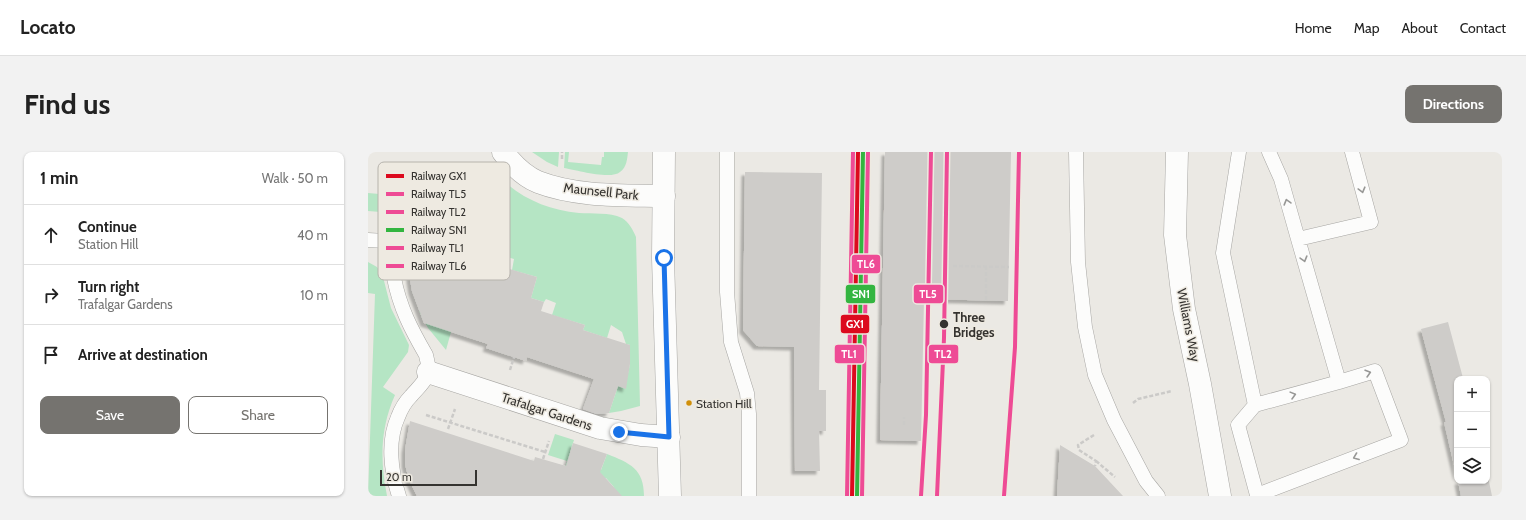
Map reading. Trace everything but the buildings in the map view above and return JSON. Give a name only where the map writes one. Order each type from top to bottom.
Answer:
[{"type":"street","name":"Maunsell Park","points":[[503,152],[518,168],[537,181],[560,188],[611,195],[664,196]]},
{"type":"street","points":[[664,152],[664,265],[670,496]]},
{"type":"street","name":"Williams Way","points":[[1177,152],[1176,242],[1184,309],[1200,384],[1220,496]]},
{"type":"street","name":"Trafalgar Gardens","points":[[428,372],[600,428],[641,435],[669,437]]},
{"type":"lane","points":[[727,152],[727,292],[731,342],[747,393],[749,414],[749,496]]},
{"type":"lane","points":[[1076,152],[1078,262],[1085,327],[1095,375],[1121,434],[1146,481],[1158,496]]},
{"type":"lane","points":[[1239,152],[1223,253],[1255,405]]},
{"type":"lane","points":[[1269,152],[1281,179],[1339,382]]},
{"type":"lane","points":[[1298,239],[1371,222],[1352,152]]},
{"type":"lane","points":[[368,240],[378,241]]},
{"type":"lane","points":[[395,280],[402,308],[426,355],[428,372],[425,379],[403,407],[394,428],[392,446],[395,483],[399,496]]},
{"type":"lane","points":[[1375,371],[1401,440],[1257,495],[1238,425],[1255,405],[1339,382],[1375,371]]},
{"type":"path","points":[[953,266],[1008,267]]},
{"type":"path","points":[[986,266],[986,300]]},
{"type":"path","points":[[1138,399],[1175,390]]},
{"type":"path","points":[[403,407],[545,452]]},
{"type":"path","points":[[904,417],[904,425]]},
{"type":"path","points":[[1086,439],[1078,445],[1079,450],[1096,461],[1117,479]]},
{"type":"path","points":[[1095,466],[1096,461]]},
{"type":"green space","points":[[532,152],[559,152],[558,167],[547,162]]},
{"type":"green space","points":[[565,152],[569,152],[568,162],[601,165],[604,152],[628,152],[624,168],[620,172],[616,174],[601,175],[564,168]]},
{"type":"green space","points":[[510,186],[531,200],[549,207],[569,212],[617,216],[629,224],[636,237],[640,406],[609,413],[618,386],[625,388],[630,364],[630,345],[626,344],[622,332],[611,325],[607,338],[583,330],[585,325],[552,315],[556,303],[546,299],[544,302],[531,298],[537,277],[512,270],[514,259],[510,258]]},
{"type":"green space","points":[[368,193],[378,194],[378,212],[368,211]]},
{"type":"green space","points":[[368,262],[378,269],[378,280],[384,280],[391,308],[409,345],[408,352],[383,387],[395,395],[386,420],[382,457],[387,496],[368,496],[375,294],[368,293]]},
{"type":"green space","points":[[438,305],[451,332],[446,350],[428,328],[419,311]]},
{"type":"green space","points":[[555,434],[574,440],[570,452],[601,470],[607,454],[629,464],[638,473],[641,479],[644,496],[619,496],[606,478],[598,481],[564,470],[567,461],[548,455]]},
{"type":"rail line","name":"TL1","points":[[847,496],[853,152]]},
{"type":"rail line","name":"GX1","points":[[852,496],[858,152]]},
{"type":"rail line","name":"SN1","points":[[857,496],[863,152]]},
{"type":"rail line","name":"TL6","points":[[862,496],[868,152]]},
{"type":"rail line","name":"TL5","points":[[921,496],[926,415],[931,152]]},
{"type":"rail line","name":"TL2","points":[[937,496],[944,338],[947,152]]},
{"type":"rail line","name":"TL5","points":[[1004,496],[1015,347],[1019,152]]},
{"type":"place","name":"Three Bridges","points":[[944,324]]},
{"type":"place","name":"Station Hill","points":[[689,403]]},
{"type":"route","points":[[619,432],[669,437],[664,258]]}]
